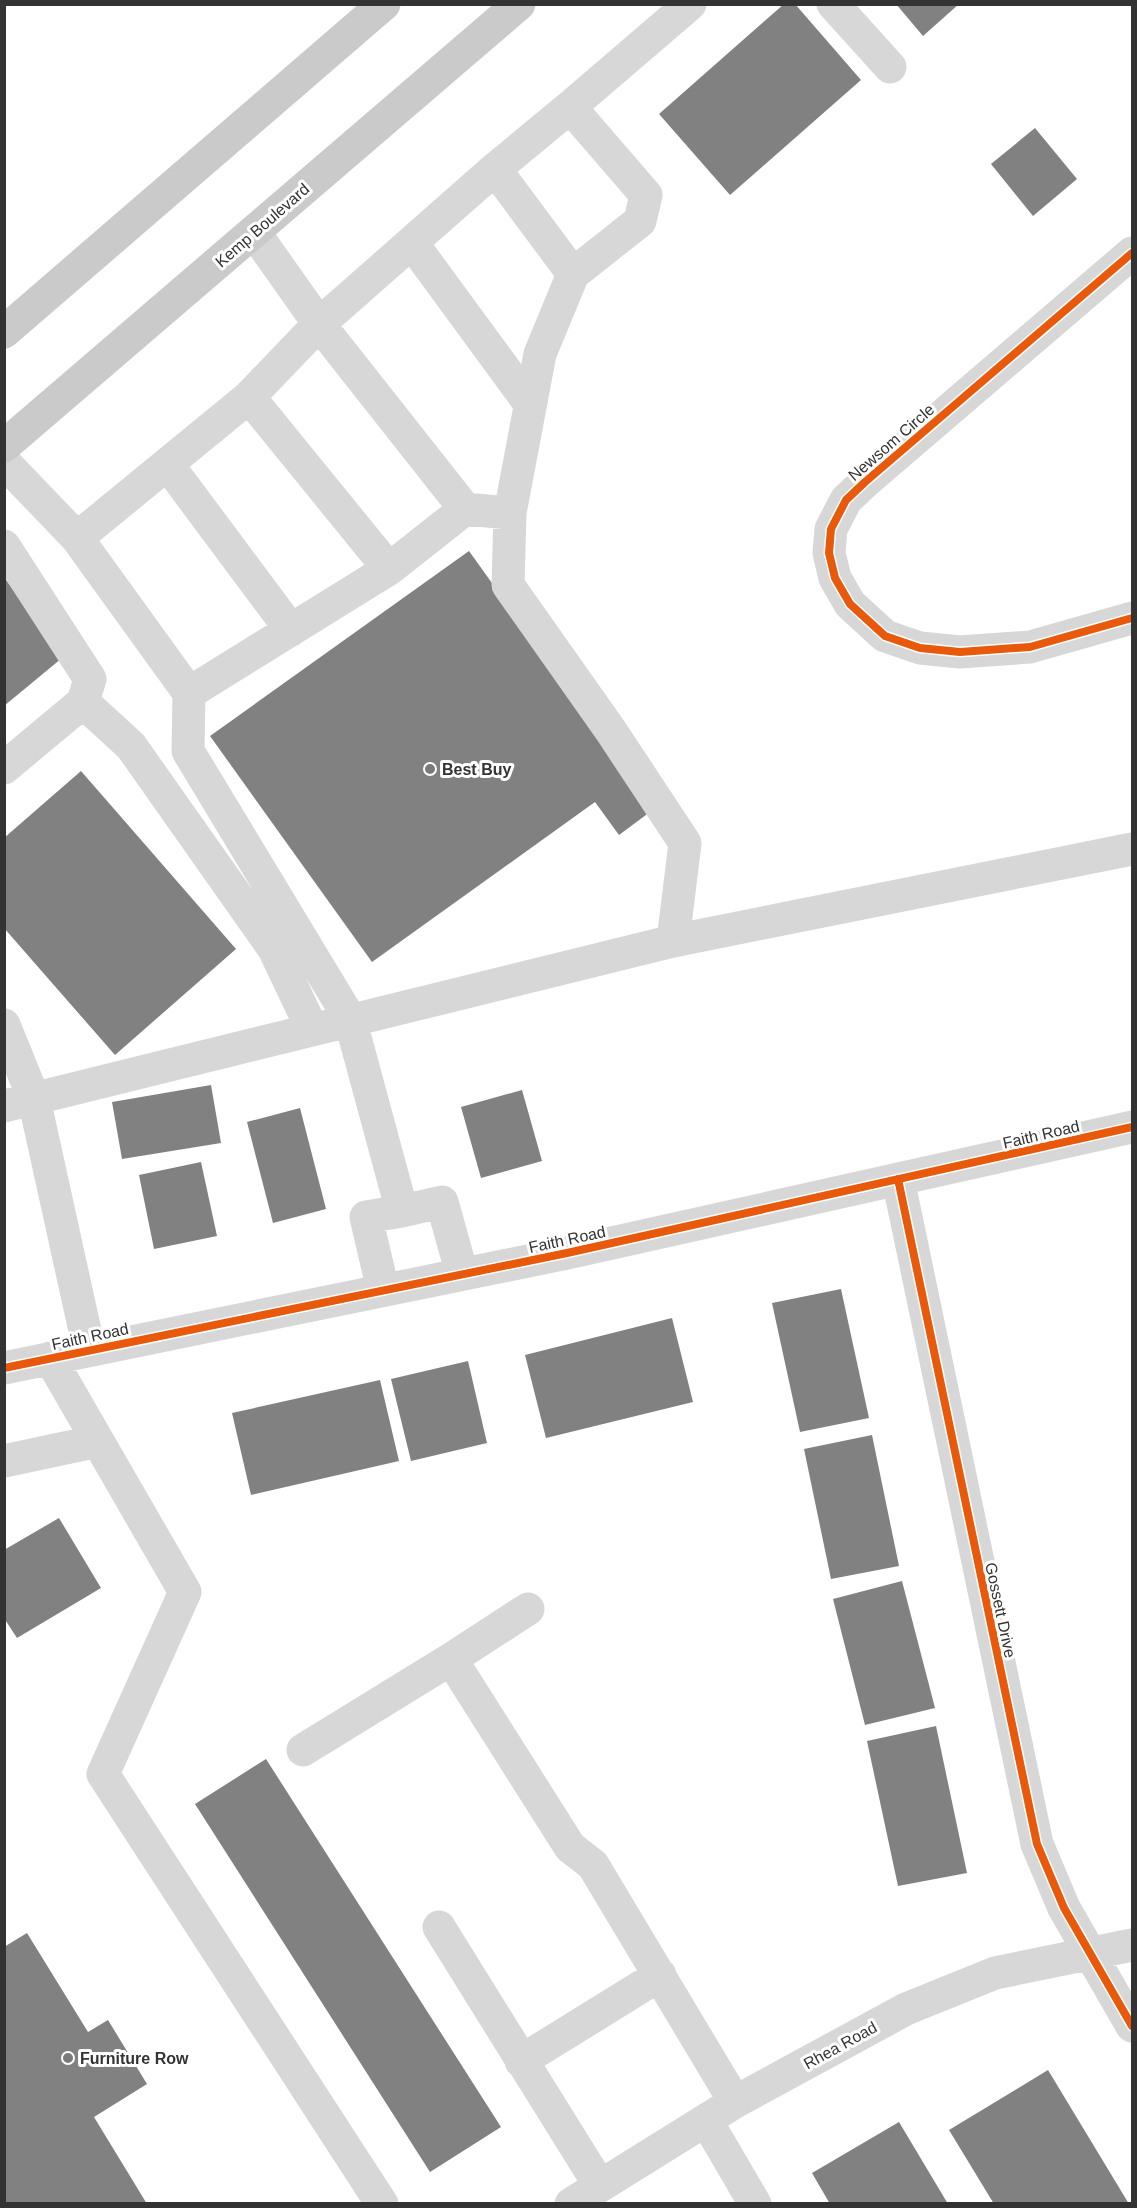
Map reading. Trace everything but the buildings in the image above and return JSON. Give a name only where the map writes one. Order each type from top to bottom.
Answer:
[{"type":"main road","points":[[4,332],[384,4]]},
{"type":"main road","name":"Kemp Boulevard","points":[[4,446],[519,4]]},
{"type":"street","points":[[77,538],[249,397],[319,324],[690,4]]},
{"type":"street","points":[[833,4],[890,67]]},
{"type":"street","points":[[570,107],[646,195],[640,221],[573,274],[540,354],[510,513],[508,585],[611,731],[685,843],[673,941]]},
{"type":"street","points":[[495,170],[573,274]]},
{"type":"street","points":[[254,232],[319,324],[465,509]]},
{"type":"street","points":[[412,243],[530,404]]},
{"type":"street","name":"Newsom Circle","points":[[1132,253],[852,494],[846,500],[831,529],[829,553],[835,578],[850,604],[885,636],[920,648],[960,652],[1030,647],[1132,618]]},
{"type":"street","points":[[249,397],[388,568]]},
{"type":"street","points":[[4,462],[77,538],[189,693],[188,751],[351,1019],[402,1211]]},
{"type":"street","points":[[168,465],[291,630]]},
{"type":"street","points":[[189,693],[388,568],[465,509],[510,513]]},
{"type":"street","points":[[4,546],[90,679],[83,702],[4,768]]},
{"type":"street","points":[[83,702],[131,746],[274,949],[312,1029]]},
{"type":"street","points":[[19,1102],[673,941],[1132,849]]},
{"type":"street","points":[[4,1025],[19,1102],[89,1349]]},
{"type":"street","name":"Faith Road","points":[[4,1368],[462,1274],[1132,1127]]},
{"type":"street","name":"Gossett Drive","points":[[898,1179],[1037,1844],[1064,1908],[1132,2026]]},
{"type":"street","points":[[383,1290],[366,1217],[442,1202],[462,1274]]},
{"type":"street","points":[[50,1358],[185,1592],[103,1774],[382,2204]]},
{"type":"street","points":[[4,1461],[98,1441]]},
{"type":"street","points":[[303,1750],[528,1609]]},
{"type":"street","points":[[451,1659],[570,1847],[593,1865],[735,2102]]},
{"type":"street","points":[[439,1927],[600,2186]]},
{"type":"street","name":"Rhea Road","points":[[571,2204],[735,2102],[906,2009],[995,1973],[1132,1945]]},
{"type":"street","points":[[521,2061],[660,1975]]},
{"type":"street","points":[[706,2120],[755,2204]]},
{"type":"cycle path","points":[[1132,253],[846,500],[831,529],[829,553],[835,578],[850,604],[885,636],[920,648],[960,652],[1030,647],[1132,618]]},
{"type":"cycle path","points":[[4,1368],[567,1253],[1132,1127]]},
{"type":"cycle path","points":[[898,1179],[1037,1844],[1064,1908],[1132,2026]]},
{"type":"place","name":"Best Buy","points":[[430,769]]},
{"type":"place","name":"Furniture Row","points":[[68,2058]]}]
